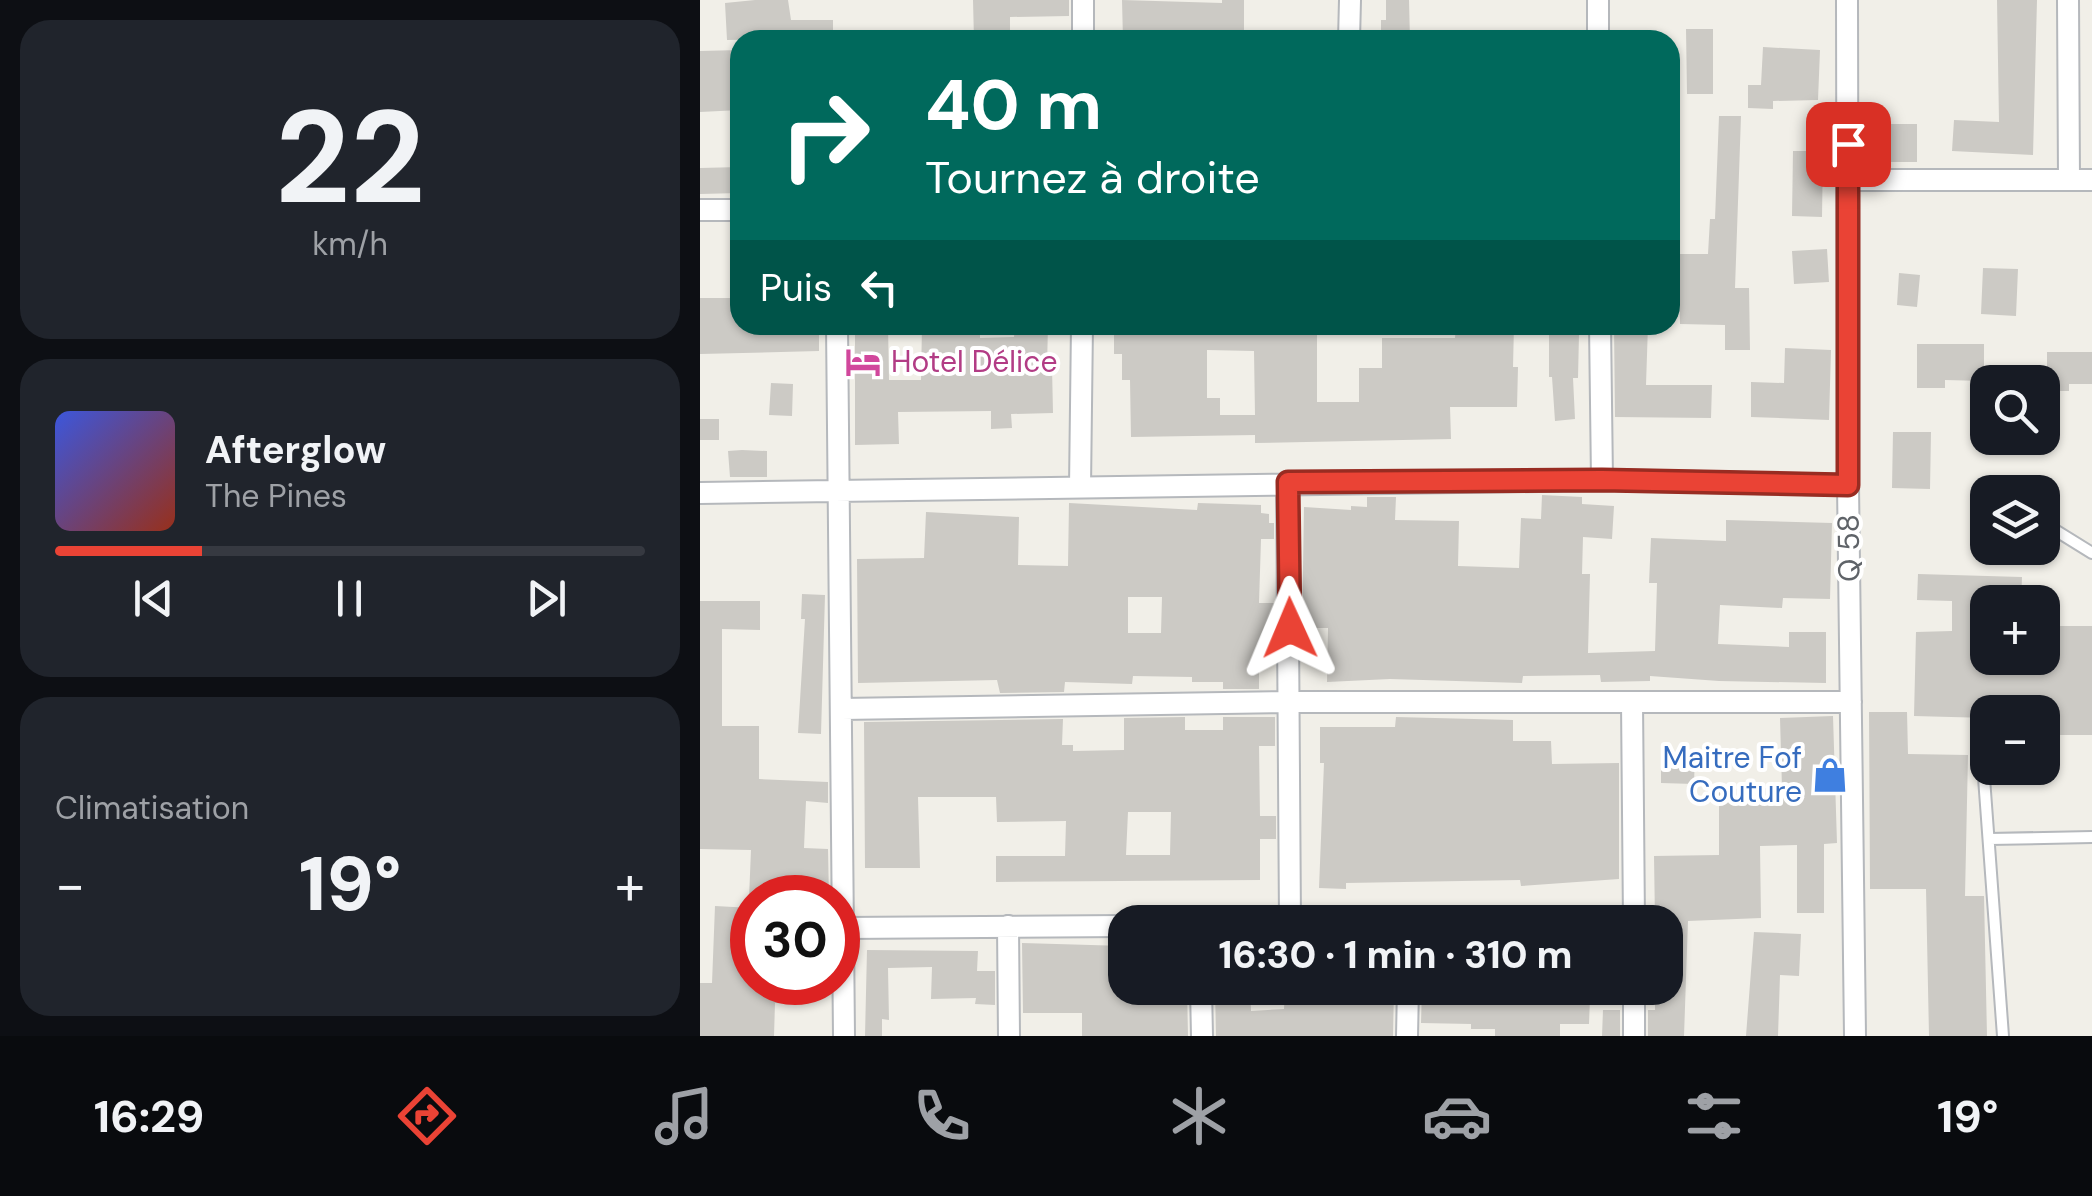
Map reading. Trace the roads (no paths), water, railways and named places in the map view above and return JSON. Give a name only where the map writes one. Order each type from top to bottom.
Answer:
[{"type":"street","points":[[1083,0],[1083,30]]},
{"type":"street","points":[[1350,0],[1350,30]]},
{"type":"street","points":[[1598,0],[1598,30]]},
{"type":"street","name":"Q 58","points":[[1848,0],[1848,485],[1855,1036]]},
{"type":"street","points":[[2068,0],[2069,179]]},
{"type":"street","points":[[1849,180],[2092,180]]},
{"type":"street","points":[[700,210],[730,210]]},
{"type":"street","points":[[837,335],[844,875]]},
{"type":"street","points":[[1080,487],[1082,335]]},
{"type":"street","points":[[1600,335],[1602,480]]},
{"type":"street","points":[[700,493],[1288,482],[1602,480],[1848,485]]},
{"type":"street","points":[[1288,482],[1290,905]]},
{"type":"street","points":[[842,708],[1291,702],[1851,702]]},
{"type":"street","points":[[1632,702],[1634,905]]},
{"type":"street","points":[[1008,926],[1009,1036]]},
{"type":"street","points":[[860,928],[1108,926]]},
{"type":"street","points":[[844,1005],[844,1036]]},
{"type":"street","points":[[1201,1005],[1202,1036]]},
{"type":"street","points":[[1407,1036],[1408,1005]]},
{"type":"street","points":[[1634,1005],[1634,1036]]},
{"type":"lane","points":[[2060,533],[2092,553]]},
{"type":"lane","points":[[1985,785],[2003,1036]]},
{"type":"lane","points":[[1989,840],[2092,838]]},
{"type":"place","name":"Hotel Délice","points":[[863,362]]},
{"type":"place","name":"Maitre Fof Couture","points":[[1830,775]]}]
